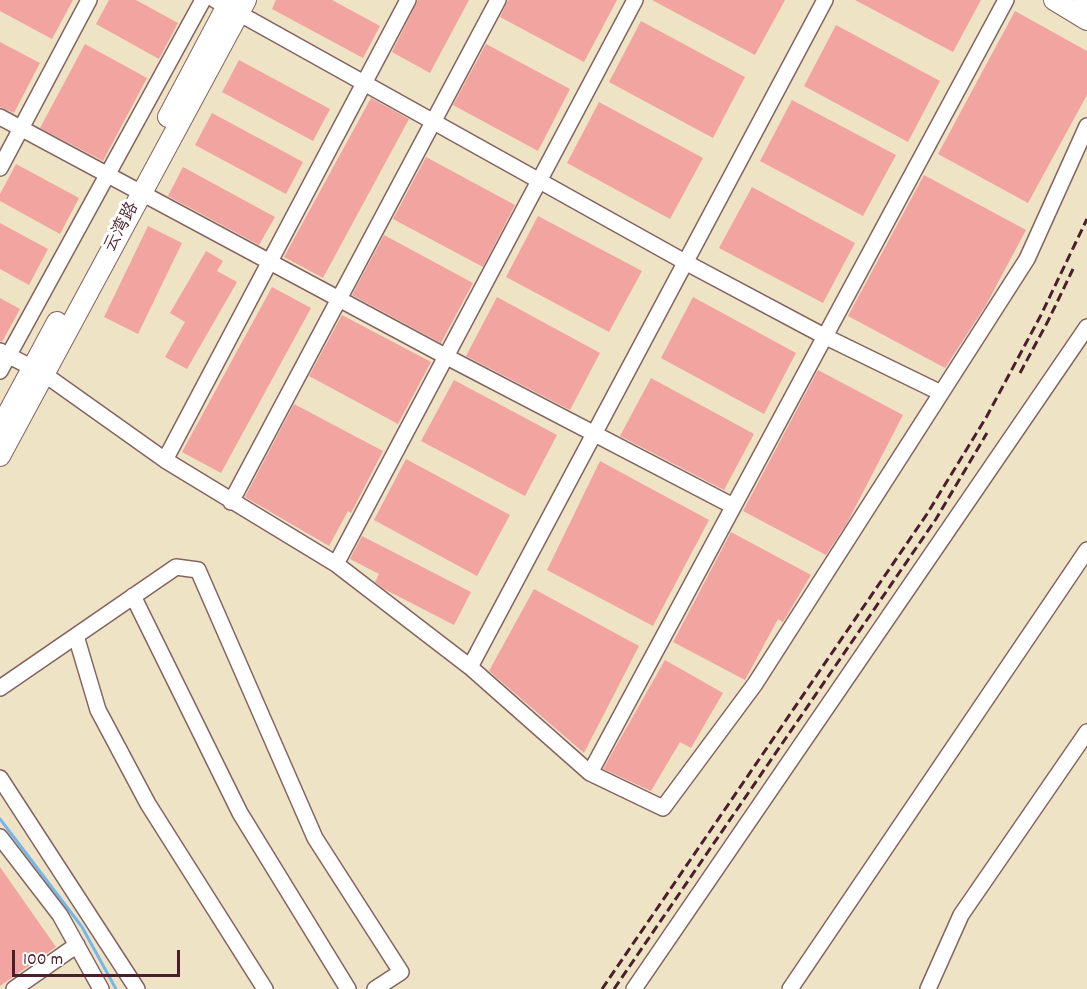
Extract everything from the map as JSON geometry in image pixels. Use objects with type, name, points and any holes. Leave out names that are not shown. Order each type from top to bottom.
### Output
[{"type":"main road","points":[[1054,0],[1087,20]]},
{"type":"main road","name":"云湾路","points":[[0,456],[39,371],[137,190],[232,4]]},
{"type":"main road","name":"云湾路","points":[[0,428],[39,371]]},
{"type":"street","points":[[0,168],[89,0]]},
{"type":"street","points":[[0,371],[4,353],[108,174],[203,0]]},
{"type":"street","points":[[165,460],[408,0]]},
{"type":"street","points":[[231,502],[498,0]]},
{"type":"street","points":[[336,564],[635,0]]},
{"type":"street","points":[[470,668],[825,0]]},
{"type":"street","points":[[590,773],[1006,0]]},
{"type":"street","points":[[232,4],[364,84],[686,262],[824,336],[941,393]]},
{"type":"street","points":[[0,117],[447,357],[733,506]]},
{"type":"street","points":[[4,353],[39,371],[165,460],[231,502],[336,564],[470,668],[590,773],[663,808],[755,684],[1027,259],[1087,126]]},
{"type":"street","points":[[634,989],[1087,327]]},
{"type":"street","points":[[790,989],[1087,550]]},
{"type":"street","points":[[0,688],[176,567],[198,570],[315,838],[400,972],[375,989]]},
{"type":"street","points":[[133,596],[240,813],[348,989]]},
{"type":"street","points":[[76,636],[98,710],[148,804],[265,989]]},
{"type":"street","points":[[928,989],[961,915],[1087,732]]},
{"type":"street","points":[[0,778],[137,989]]},
{"type":"street","points":[[0,837],[60,915],[101,989]]},
{"type":"street","points":[[14,989],[77,945]]},
{"type":"building","points":[[0,0],[73,0],[52,39],[0,11]]},
{"type":"building","points":[[109,0],[136,0],[178,23],[159,59],[96,24]]},
{"type":"building","points":[[276,0],[332,0],[380,26],[363,58],[272,9]]},
{"type":"building","points":[[418,0],[469,0],[430,73],[392,52]]},
{"type":"building","points":[[508,0],[617,0],[584,62],[500,17]]},
{"type":"building","points":[[652,0],[785,0],[755,55]]},
{"type":"building","points":[[855,0],[981,0],[953,52]]},
{"type":"building","points":[[1015,11],[1087,51],[1087,95],[1028,203],[938,154]]},
{"type":"building","points":[[641,21],[745,77],[713,138],[609,82]]},
{"type":"building","points":[[836,25],[940,81],[908,142],[804,86]]},
{"type":"building","points":[[0,42],[40,63],[14,113],[0,107]]},
{"type":"building","points":[[85,44],[147,78],[103,161],[40,128]]},
{"type":"building","points":[[486,44],[570,89],[538,151],[453,105]]},
{"type":"building","points":[[239,60],[330,109],[313,141],[222,92]]},
{"type":"building","points":[[371,98],[409,119],[323,278],[284,257]]},
{"type":"building","points":[[792,100],[896,155],[863,216],[760,161]]},
{"type":"building","points":[[599,102],[703,158],[670,219],[567,163]]},
{"type":"building","points":[[212,113],[303,162],[286,194],[195,145]]},
{"type":"building","points":[[426,157],[515,205],[483,267],[393,219]]},
{"type":"building","points":[[16,164],[79,198],[60,234],[0,201],[0,194]]},
{"type":"building","points":[[183,167],[275,217],[259,245],[168,196]]},
{"type":"building","points":[[924,175],[1026,230],[986,305],[945,368],[848,316]]},
{"type":"building","points":[[752,187],[855,243],[823,303],[719,248]]},
{"type":"building","points":[[538,216],[642,271],[609,332],[506,277]]},
{"type":"building","points":[[0,223],[48,249],[29,285],[0,269]]},
{"type":"building","points":[[148,226],[182,243],[138,334],[104,317]]},
{"type":"building","points":[[384,235],[473,283],[441,343],[352,295]]},
{"type":"building","points":[[206,251],[223,261],[217,271],[237,282],[187,369],[165,357],[185,322],[170,313]]},
{"type":"building","points":[[272,287],[311,308],[221,473],[182,452]]},
{"type":"building","points":[[497,297],[600,353],[570,410],[466,356]]},
{"type":"building","points":[[693,297],[796,353],[764,414],[661,358]]},
{"type":"building","points":[[0,298],[20,309],[2,342],[0,341]]},
{"type":"building","points":[[342,315],[431,362],[398,424],[309,376]]},
{"type":"building","points":[[818,370],[903,415],[847,523],[826,555],[743,511]]},
{"type":"building","points":[[651,378],[754,434],[724,490],[620,436]]},
{"type":"building","points":[[454,380],[557,435],[525,496],[421,441]]},
{"type":"building","points":[[294,404],[383,451],[351,513],[348,511],[329,546],[245,497]]},
{"type":"building","points":[[406,459],[510,515],[477,576],[374,520]]},
{"type":"building","points":[[600,461],[709,520],[653,626],[547,570]]},
{"type":"building","points":[[731,532],[811,575],[783,622],[778,619],[745,680],[673,642]]},
{"type":"building","points":[[362,536],[471,592],[454,625],[384,589],[375,582],[379,574],[350,559]]},
{"type":"building","points":[[534,589],[639,646],[584,753],[489,671]]},
{"type":"building","points":[[665,660],[723,693],[691,748],[680,742],[651,791],[603,769]]},
{"type":"building","points":[[0,867],[56,947],[0,986]]},
{"type":"waterway","points":[[0,819],[82,927],[116,989]]},
{"type":"railway","points":[[602,989],[927,514],[987,416],[1041,315],[1087,219]]},
{"type":"railway","points":[[1020,373],[1073,269]]},
{"type":"railway","points":[[614,989],[936,519],[987,433]]}]
